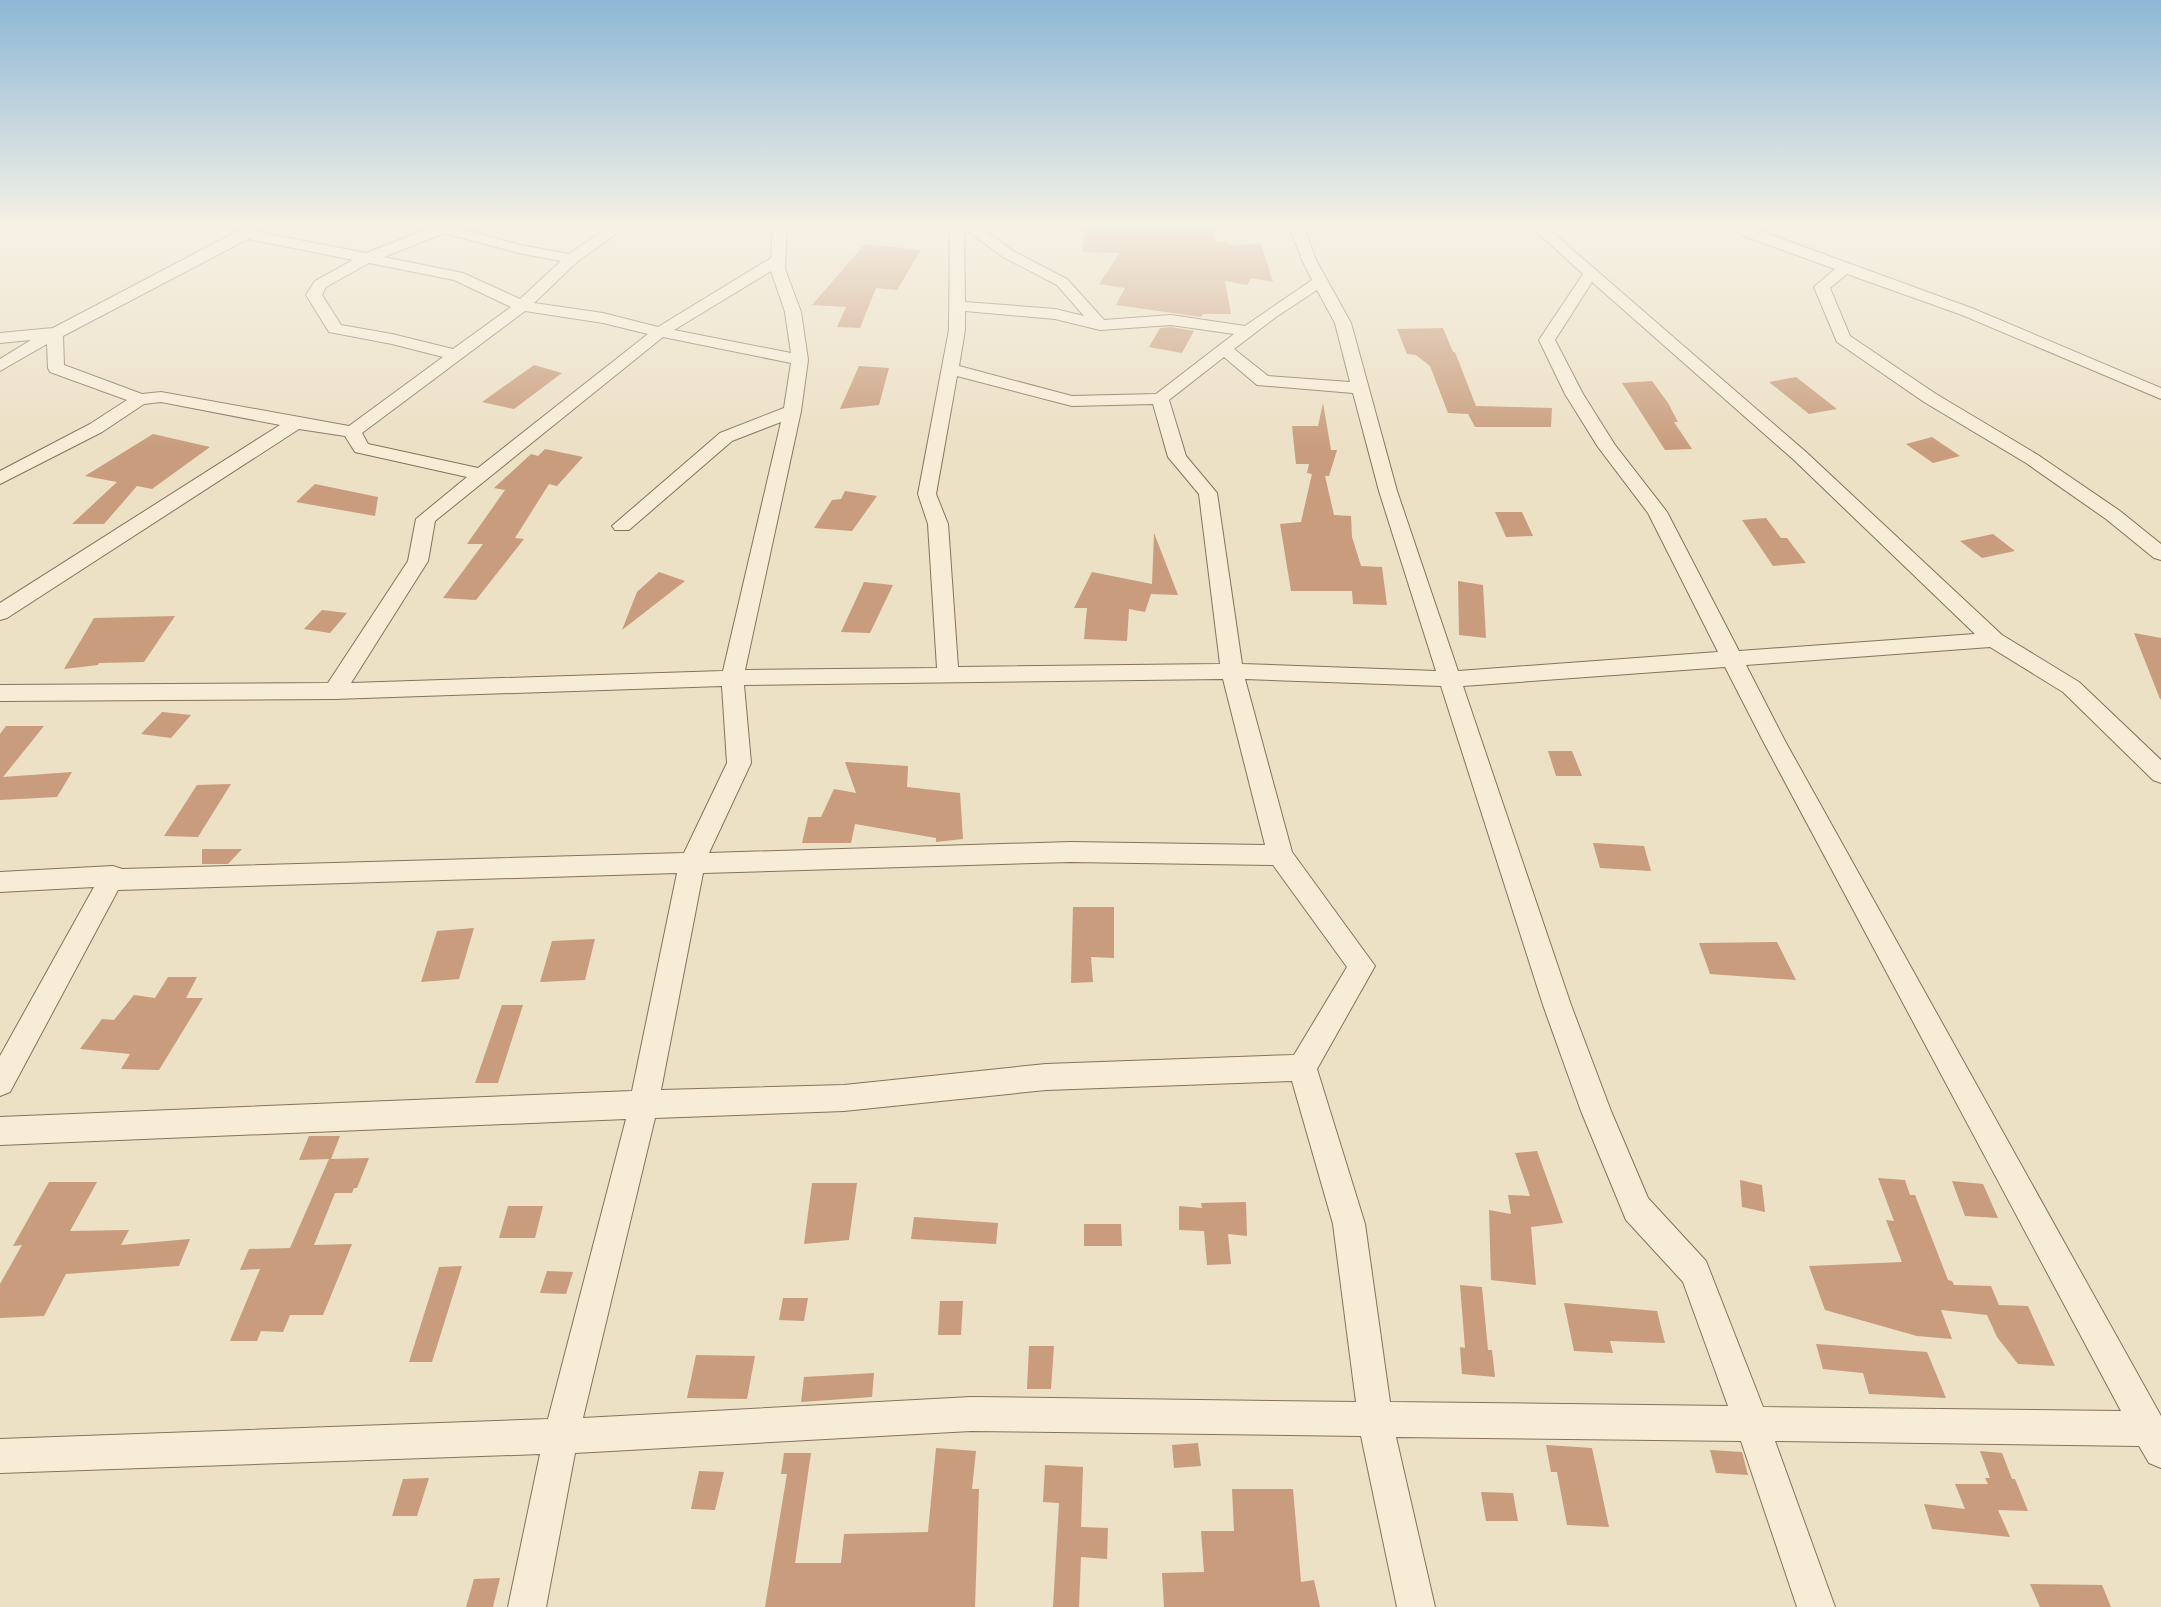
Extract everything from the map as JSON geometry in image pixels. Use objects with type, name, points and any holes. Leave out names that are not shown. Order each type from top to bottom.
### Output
[{"type":"street","points":[[0,366],[55,333],[118,300]]},
{"type":"street","points":[[317,300],[335,329],[392,339],[456,355]]},
{"type":"street","points":[[509,300],[522,306],[603,318],[660,332],[800,360]]},
{"type":"street","points":[[55,333],[56,368],[140,399],[161,397],[352,432],[528,300]]},
{"type":"street","points":[[334,691],[418,561],[426,519],[660,332],[712,300]]},
{"type":"street","points":[[527,1607],[561,1436],[644,1104],[692,863],[740,763],[732,678],[792,411],[800,360],[793,312],[789,300]]},
{"type":"street","points":[[948,675],[938,524],[927,494],[957,330],[956,300]]},
{"type":"street","points":[[1078,300],[1100,325]]},
{"type":"street","points":[[951,369],[1072,401],[1160,399],[1247,331],[1292,300]]},
{"type":"street","points":[[1330,300],[1343,323],[1388,491],[1557,1005],[1596,1111],[1637,1209],[1695,1272],[1752,1424],[1816,1607]]},
{"type":"street","points":[[1573,300],[1547,340],[1574,394],[1607,447],[1658,512],[1774,741],[2156,1440]]},
{"type":"street","points":[[1622,300],[1800,456],[1994,640],[2071,687],[2161,774]]},
{"type":"street","points":[[1827,300],[1843,339],[1930,398],[2032,459],[2113,515],[2161,554]]},
{"type":"street","points":[[1934,300],[2161,394]]},
{"type":"street","points":[[956,306],[1055,314],[1100,325],[1171,320],[1247,331]]},
{"type":"street","points":[[0,338],[55,333]]},
{"type":"street","points":[[1224,349],[1263,381],[1360,388]]},
{"type":"street","points":[[0,478],[96,428],[140,399]]},
{"type":"street","points":[[1160,399],[1177,457],[1208,493],[1232,671],[1280,855],[1362,966],[1302,1068],[1349,1224],[1375,1419],[1416,1607]]},
{"type":"street","points":[[622,526],[726,437],[792,411]]},
{"type":"street","points":[[0,613],[296,423]]},
{"type":"street","points":[[352,432],[361,448],[483,475]]},
{"type":"street","points":[[0,693],[334,691],[732,678],[1232,671],[1450,679],[1994,640]]},
{"type":"street","points":[[111,880],[1070,852],[1280,855]]},
{"type":"street","points":[[0,882],[113,876],[0,1083]]},
{"type":"street","points":[[0,1131],[644,1104],[844,1098],[1046,1077],[1302,1068]]},
{"type":"street","points":[[0,1455],[561,1436],[971,1414],[1752,1424],[2156,1440]]},
{"type":"building","points":[[816,300],[871,300],[860,328],[837,327],[846,307],[812,305]]},
{"type":"building","points":[[1119,300],[1228,300],[1231,314],[1203,314],[1201,317],[1116,305]]},
{"type":"building","points":[[1171,327],[1194,331],[1182,353],[1149,347],[1160,328]]},
{"type":"building","points":[[1443,328],[1476,406],[1552,408],[1551,427],[1475,427],[1468,414],[1448,413],[1430,366],[1416,355],[1407,354],[1397,329]]},
{"type":"building","points":[[534,365],[562,373],[514,409],[482,402]]},
{"type":"building","points":[[859,366],[889,368],[879,405],[840,409]]},
{"type":"building","points":[[1796,377],[1837,409],[1809,414],[1769,382]]},
{"type":"building","points":[[1652,381],[1668,403],[1678,422],[1674,422],[1692,449],[1665,450],[1622,383]]},
{"type":"building","points":[[1323,403],[1331,450],[1337,450],[1329,476],[1325,476],[1334,515],[1351,516],[1352,537],[1361,566],[1382,567],[1387,605],[1353,604],[1352,591],[1291,591],[1280,524],[1301,522],[1312,474],[1307,473],[1309,464],[1296,464],[1292,426],[1318,426]]},
{"type":"building","points":[[153,434],[210,447],[152,489],[137,486],[104,524],[72,524],[117,482],[85,476]]},
{"type":"building","points":[[1932,437],[1960,456],[1933,463],[1906,444]]},
{"type":"building","points":[[545,449],[583,457],[557,486],[549,484],[515,538],[524,539],[476,600],[443,598],[483,544],[467,544],[505,490],[494,488],[531,454],[538,456]]},
{"type":"building","points":[[315,484],[378,497],[375,516],[296,502]]},
{"type":"building","points":[[845,491],[877,496],[852,531],[814,528],[832,500],[841,499]]},
{"type":"building","points":[[1495,512],[1522,512],[1533,536],[1506,537]]},
{"type":"building","points":[[1766,518],[1781,538],[1787,538],[1806,563],[1773,566],[1742,520]]},
{"type":"building","points":[[1154,533],[1178,595],[1151,594],[1145,612],[1129,609],[1127,641],[1084,639],[1087,608],[1074,608],[1092,572],[1152,584]]},
{"type":"building","points":[[1993,534],[2015,551],[1982,558],[1960,541]]},
{"type":"building","points":[[659,572],[685,581],[622,630],[637,592]]},
{"type":"building","points":[[1458,581],[1483,585],[1486,638],[1459,635]]},
{"type":"building","points":[[864,582],[893,585],[870,633],[841,632]]},
{"type":"building","points":[[322,610],[347,613],[330,633],[304,629]]},
{"type":"building","points":[[175,616],[144,662],[99,663],[98,665],[64,669],[94,618]]},
{"type":"building","points":[[2134,633],[2161,638],[2161,699],[2160,699]]},
{"type":"building","points":[[162,712],[191,715],[171,738],[141,734]]},
{"type":"building","points":[[6,726],[44,726],[3,777],[72,772],[57,797],[0,800],[0,734]]},
{"type":"building","points":[[1548,751],[1572,751],[1582,776],[1556,776]]},
{"type":"building","points":[[845,762],[908,766],[907,787],[960,793],[963,839],[936,842],[936,838],[855,824],[851,843],[802,843],[808,817],[821,817],[834,789],[856,793]]},
{"type":"building","points":[[231,784],[198,837],[164,836],[197,785]]},
{"type":"building","points":[[1593,843],[1644,846],[1651,871],[1600,868]]},
{"type":"building","points":[[202,849],[242,849],[228,864],[202,864]]},
{"type":"building","points":[[1073,907],[1114,907],[1114,958],[1091,957],[1093,982],[1071,983]]},
{"type":"building","points":[[474,928],[459,979],[421,982],[437,931]]},
{"type":"building","points":[[595,939],[585,980],[540,982],[552,941]]},
{"type":"building","points":[[1777,942],[1796,980],[1710,974],[1699,943]]},
{"type":"building","points":[[168,977],[197,977],[186,998],[203,998],[159,1070],[121,1069],[130,1054],[80,1049],[102,1019],[114,1020],[134,995],[155,998]]},
{"type":"building","points":[[502,1005],[523,1005],[498,1083],[475,1083]]},
{"type":"building","points":[[309,1136],[340,1136],[331,1159],[299,1160]]},
{"type":"building","points":[[1537,1151],[1563,1223],[1531,1227],[1536,1285],[1491,1280],[1489,1210],[1511,1214],[1508,1195],[1530,1196],[1515,1153]]},
{"type":"building","points":[[369,1158],[357,1188],[354,1188],[352,1193],[335,1193],[314,1245],[352,1244],[323,1315],[290,1315],[283,1332],[261,1331],[257,1341],[230,1341],[260,1269],[240,1270],[249,1249],[290,1248],[329,1159]]},
{"type":"building","points":[[1878,1178],[1905,1180],[1910,1195],[1915,1195],[1948,1280],[1954,1285],[1991,1286],[1999,1305],[2028,1306],[2055,1366],[2018,1364],[1997,1337],[1987,1315],[1941,1310],[1952,1339],[1917,1336],[1825,1310],[1809,1266],[1902,1262],[1886,1220],[1894,1221]]},
{"type":"building","points":[[1740,1180],[1762,1185],[1765,1212],[1742,1207]]},
{"type":"building","points":[[1952,1181],[1983,1184],[1998,1218],[1965,1216]]},
{"type":"building","points":[[49,1182],[97,1182],[70,1231],[129,1230],[121,1245],[190,1239],[179,1266],[66,1274],[44,1316],[0,1318],[0,1284],[22,1245],[13,1246]]},
{"type":"building","points":[[812,1183],[857,1183],[849,1240],[804,1244]]},
{"type":"building","points":[[1246,1202],[1247,1236],[1228,1234],[1231,1264],[1207,1265],[1204,1231],[1179,1230],[1179,1206],[1202,1208],[1201,1203]]},
{"type":"building","points":[[508,1206],[543,1206],[535,1238],[499,1238]]},
{"type":"building","points":[[914,1217],[998,1223],[996,1244],[911,1239]]},
{"type":"building","points":[[1084,1224],[1121,1224],[1122,1246],[1084,1246]]},
{"type":"building","points":[[462,1266],[432,1362],[409,1362],[439,1267]]},
{"type":"building","points":[[547,1271],[573,1272],[566,1294],[540,1293]]},
{"type":"building","points":[[1460,1285],[1482,1287],[1488,1350],[1492,1350],[1495,1377],[1462,1374],[1460,1347],[1465,1348]]},
{"type":"building","points":[[783,1298],[808,1298],[804,1321],[779,1320]]},
{"type":"building","points":[[940,1301],[963,1301],[961,1335],[938,1335]]},
{"type":"building","points":[[1564,1303],[1657,1311],[1665,1343],[1610,1341],[1613,1353],[1574,1351]]},
{"type":"building","points":[[1816,1344],[1927,1352],[1946,1398],[1869,1394],[1863,1373],[1823,1369]]},
{"type":"building","points":[[1029,1346],[1054,1346],[1051,1389],[1027,1389]]},
{"type":"building","points":[[696,1355],[755,1356],[747,1399],[687,1398]]},
{"type":"building","points":[[874,1373],[872,1397],[801,1402],[804,1377]]},
{"type":"building","points":[[1198,1443],[1201,1466],[1174,1468],[1172,1445]]},
{"type":"building","points":[[1546,1445],[1592,1448],[1609,1527],[1567,1525],[1557,1472],[1551,1472]]},
{"type":"building","points":[[936,1448],[976,1451],[972,1489],[979,1489],[975,1607],[765,1607],[787,1474],[781,1474],[784,1453],[811,1453],[795,1563],[841,1563],[844,1534],[928,1532]]},
{"type":"building","points":[[1710,1450],[1742,1452],[1748,1475],[1716,1473]]},
{"type":"building","points":[[1980,1451],[2002,1453],[2028,1511],[1998,1510],[2010,1537],[1932,1529],[1924,1504],[1965,1509],[1955,1484],[1988,1484],[1985,1478],[1990,1478]]},
{"type":"building","points":[[1045,1465],[1083,1467],[1081,1527],[1108,1528],[1107,1559],[1081,1557],[1079,1607],[1053,1607],[1059,1503],[1043,1502]]},
{"type":"building","points":[[699,1471],[724,1472],[715,1510],[691,1509]]},
{"type":"building","points":[[429,1478],[417,1516],[392,1516],[403,1479]]},
{"type":"building","points":[[1232,1489],[1293,1489],[1301,1582],[1314,1580],[1320,1607],[1164,1607],[1162,1573],[1204,1572],[1201,1531],[1234,1531]]},
{"type":"building","points":[[1481,1492],[1513,1493],[1518,1521],[1486,1521]]},
{"type":"building","points":[[500,1578],[493,1607],[466,1607],[474,1579]]},
{"type":"building","points":[[2030,1584],[2102,1585],[2111,1607],[2040,1607]]}]
